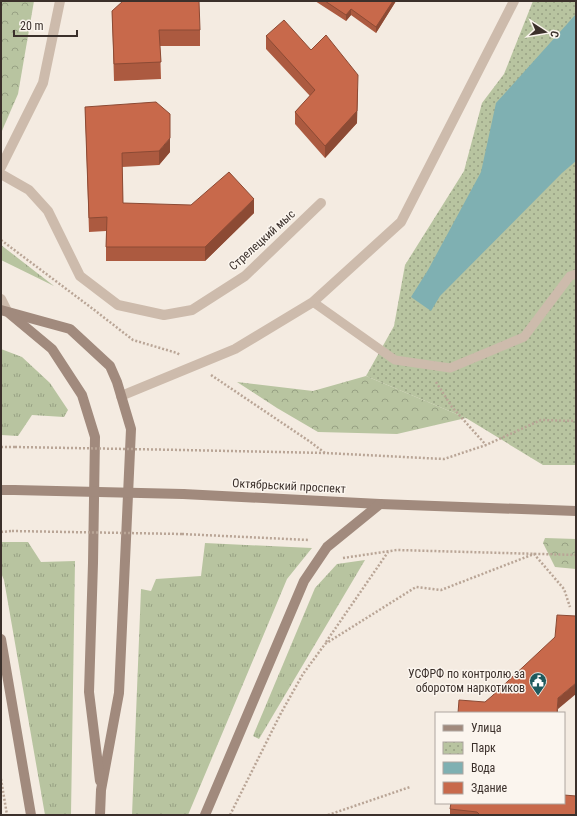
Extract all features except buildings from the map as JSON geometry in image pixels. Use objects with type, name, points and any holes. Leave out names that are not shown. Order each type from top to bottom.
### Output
[{"type":"main road","points":[[4,311],[70,329],[110,366],[117,382],[131,429],[119,693],[101,790],[100,815]]},
{"type":"main road","points":[[4,311],[52,349],[82,395],[96,437],[89,692],[101,790]]},
{"type":"main road","name":"Октябрьский проспект","points":[[1,490],[183,494],[380,504],[576,511]]},
{"type":"main road","points":[[205,815],[304,581],[327,547],[380,504]]},
{"type":"main road","points":[[1,639],[31,815]]},
{"type":"street","points":[[1,168],[43,83],[60,1]]},
{"type":"street","points":[[121,396],[234,349],[313,302],[401,222],[514,1]]},
{"type":"street","name":"Стрелецкий мыс","points":[[1,174],[29,190],[48,211],[80,276],[118,305],[164,315],[192,310],[245,276],[322,203]]},
{"type":"street","points":[[1,299],[4,311]]},
{"type":"lane","points":[[313,302],[395,360],[450,368],[524,337],[570,276],[576,274]]},
{"type":"path","points":[[424,364],[452,407],[486,445]]},
{"type":"path","points":[[246,399],[325,453]]},
{"type":"path","points":[[1,447],[325,453],[444,459],[486,445],[541,420],[576,421]]},
{"type":"path","points":[[1,532],[12,530],[182,534],[310,540]]},
{"type":"path","points":[[343,558],[397,550],[576,556]]},
{"type":"path","points":[[230,815],[281,713],[303,674],[388,552]]},
{"type":"path","points":[[534,554],[564,589],[570,607]]},
{"type":"path","points":[[325,644],[416,587],[441,590],[534,554]]},
{"type":"path","points":[[1,779],[8,815]]},
{"type":"path","points":[[328,815],[410,787]]},
{"type":"green space","points":[[1,1],[34,1],[18,94],[1,133]]},
{"type":"green space","points":[[533,1],[576,1],[576,465],[543,465],[466,418],[366,376],[394,326],[405,265],[464,171],[482,103],[504,74]]},
{"type":"green space","points":[[1,245],[54,286],[1,260]]},
{"type":"green space","points":[[1,349],[22,357],[50,383],[68,410],[64,417],[32,415],[18,436],[1,435]]},
{"type":"green space","points":[[366,376],[466,418],[397,434],[318,432],[237,382],[313,391]]},
{"type":"green space","points":[[545,538],[576,539],[576,569],[555,567],[543,543]]},
{"type":"green space","points":[[1,542],[28,542],[41,562],[75,561],[71,815],[45,815],[4,580],[1,573]]},
{"type":"green space","points":[[205,543],[312,548],[287,579],[188,815],[132,815],[141,589],[151,591],[156,579],[201,576]]},
{"type":"green space","points":[[365,560],[259,739],[253,736],[315,588],[337,564]]},
{"type":"water","points":[[576,14],[576,161],[562,173],[440,296],[431,311],[411,297],[428,270],[481,172],[496,103]]},
{"type":"place","name":"УСФРФ по контролю за оборотом наркотиков","points":[[538,696]]}]
